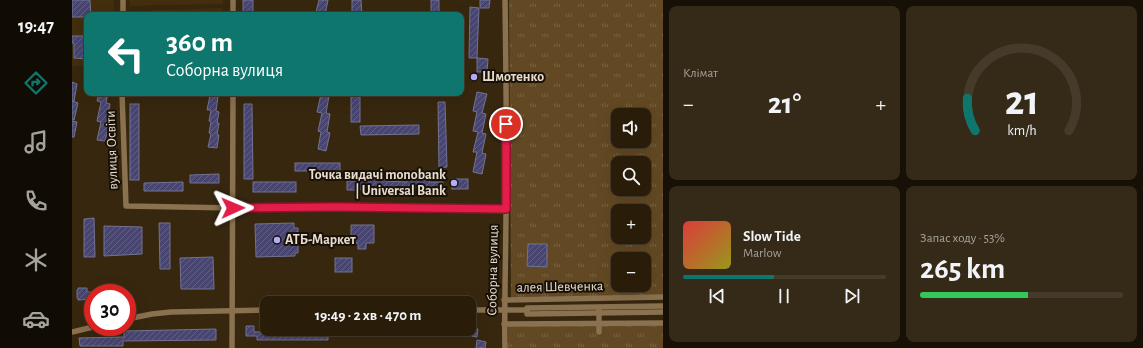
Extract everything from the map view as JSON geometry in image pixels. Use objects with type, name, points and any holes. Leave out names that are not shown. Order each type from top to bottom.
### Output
[{"type":"street","points":[[123,0],[123,12]]},
{"type":"street","points":[[233,0],[233,12]]},
{"type":"street","name":"Соборна вулиця","points":[[505,0],[505,348]]},
{"type":"street","name":"вулиця Освіти","points":[[122,96],[126,206],[233,208]]},
{"type":"street","points":[[232,348],[233,96]]},
{"type":"street","points":[[233,208],[336,207],[506,209]]},
{"type":"street","name":"алея Шевченка","points":[[504,300],[663,297]]},
{"type":"street","name":"алея Шевченка","points":[[476,310],[663,306]]},
{"type":"street","name":"алея Шевченка","points":[[599,307],[599,332]]},
{"type":"street","points":[[136,317],[171,312],[260,310]]},
{"type":"street","name":"алея Шевченка","points":[[527,310],[527,314],[663,312]]},
{"type":"street","points":[[504,324],[663,322]]},
{"type":"street","points":[[72,332],[84,329]]},
{"type":"shaded area","points":[[72,0],[114,0],[114,12],[84,12],[84,66],[72,66]]},
{"type":"shaded area","points":[[130,0],[223,0],[223,4],[130,6]]},
{"type":"shaded area","points":[[223,8],[223,12],[129,11]]},
{"type":"green space","points":[[509,0],[663,0],[663,295],[511,298]]},
{"type":"green space","points":[[508,325],[663,325],[663,348],[508,348]]},
{"type":"building","points":[[72,0],[90,0],[91,12],[84,12],[84,17],[72,17]]},
{"type":"building","points":[[243,0],[253,0],[253,12],[243,12]]},
{"type":"building","points":[[319,0],[328,0],[326,12],[316,12]]},
{"type":"building","points":[[352,0],[361,0],[362,12],[352,12]]},
{"type":"building","points":[[431,0],[439,0],[439,12],[431,12]]},
{"type":"building","points":[[480,0],[490,0],[489,8],[480,8]]},
{"type":"building","points":[[470,7],[479,8],[477,58],[469,58]]},
{"type":"building","points":[[72,36],[84,36],[84,59],[74,58],[74,43],[72,43]]},
{"type":"building","points":[[477,58],[488,59],[487,72],[477,72]]},
{"type":"building","points":[[72,82],[77,84],[74,101],[72,100]]},
{"type":"building","points":[[477,92],[487,94],[482,113],[486,114],[482,133],[486,134],[482,153],[486,154],[482,174],[473,172],[477,152],[473,152],[478,132],[473,131],[477,112],[473,111]]},
{"type":"building","points":[[98,96],[107,96],[106,103],[110,104],[106,123],[109,124],[105,141],[97,140],[101,122],[97,121],[101,102],[97,101]]},
{"type":"building","points":[[210,96],[218,97],[216,111],[219,112],[217,135],[219,135],[217,148],[208,147],[211,134],[209,133],[211,122],[209,121],[211,110],[207,110]]},
{"type":"building","points":[[321,96],[329,96],[326,113],[330,114],[327,132],[330,133],[326,151],[318,149],[321,132],[318,131],[322,113],[317,112]]},
{"type":"building","points":[[351,96],[360,96],[360,122],[351,122]]},
{"type":"building","points":[[72,101],[78,103],[74,120],[72,120]]},
{"type":"building","points":[[438,102],[445,102],[447,167],[439,168]]},
{"type":"building","points":[[130,104],[139,104],[139,180],[130,180]]},
{"type":"building","points":[[244,104],[252,104],[253,179],[244,179]]},
{"type":"building","points":[[72,121],[77,122],[74,137],[72,137]]},
{"type":"building","points":[[419,125],[419,134],[361,135],[360,126]]},
{"type":"building","points":[[295,163],[340,163],[340,171],[295,171]]},
{"type":"building","points":[[219,174],[219,183],[190,183],[190,175]]},
{"type":"building","points":[[362,178],[407,182],[407,179],[430,179],[429,182],[443,182],[443,191],[429,191],[429,188],[407,188],[407,191],[384,190],[384,187],[361,187],[361,190],[347,190],[347,181],[362,181]]},
{"type":"building","points":[[452,179],[468,179],[468,189],[452,189]]},
{"type":"building","points":[[183,182],[183,191],[144,191],[144,183]]},
{"type":"building","points":[[253,182],[296,182],[296,192],[253,192]]},
{"type":"building","points":[[94,218],[95,257],[84,257],[84,219]]},
{"type":"building","points":[[159,223],[170,223],[170,269],[160,269]]},
{"type":"building","name":"АТБ-Маркет","points":[[294,223],[294,228],[298,228],[298,253],[295,253],[295,256],[256,257],[255,224]]},
{"type":"building","points":[[351,225],[374,225],[374,243],[366,243],[366,249],[358,249],[358,243],[351,243]]},
{"type":"building","points":[[104,226],[142,227],[142,254],[104,256]]},
{"type":"building","points":[[528,244],[547,244],[547,267],[527,266]]},
{"type":"building","points":[[213,257],[214,289],[181,289],[180,258]]},
{"type":"building","points":[[335,258],[352,258],[352,272],[335,272]]},
{"type":"building","points":[[78,288],[84,288],[84,300],[78,300]]},
{"type":"building","points":[[246,326],[254,326],[254,332],[260,332],[260,336],[328,336],[328,340],[257,340],[257,336],[246,336]]},
{"type":"building","points":[[216,329],[216,340],[123,341],[123,346],[80,346],[79,338],[136,336],[136,331]]},
{"type":"building","points":[[476,329],[478,329],[477,337],[472,336],[476,336]]},
{"type":"building","points":[[477,340],[486,342],[485,348],[476,348]]},
{"type":"place","name":"Шмотенко","points":[[474,77]]},
{"type":"place","name":"Точка видачі monobank | Universal Bank","points":[[454,183]]},
{"type":"place","name":"АТБ-Маркет","points":[[277,240]]},
{"type":"route","points":[[233,208],[336,207],[506,209],[506,124]]}]
